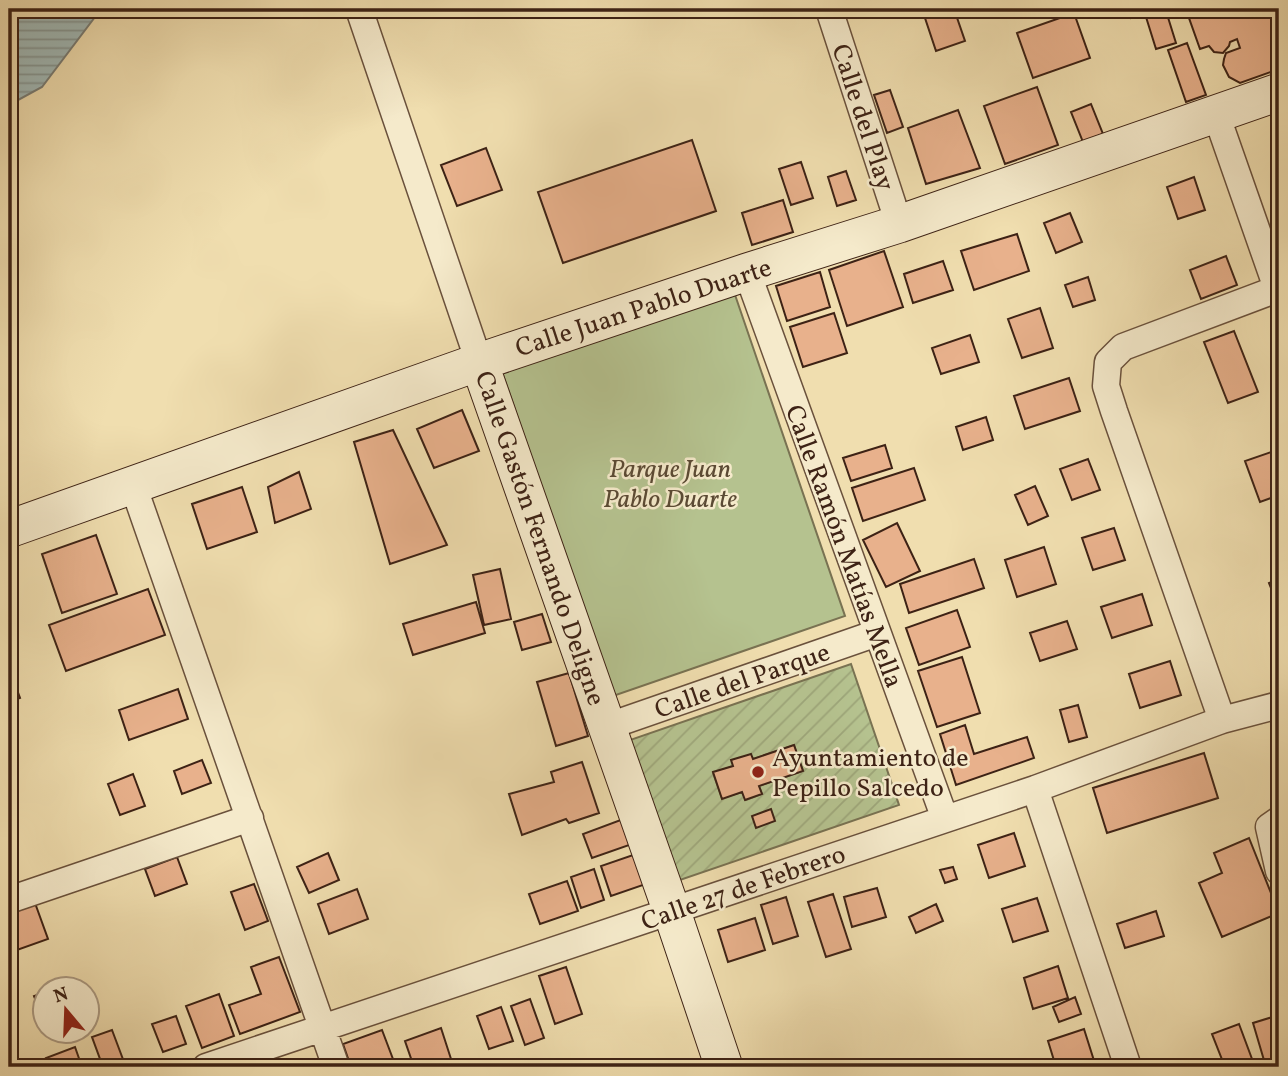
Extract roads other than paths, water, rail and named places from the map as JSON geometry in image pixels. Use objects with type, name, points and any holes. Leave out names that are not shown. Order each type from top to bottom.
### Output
[{"type":"street","name":"Calle Gastón Fernando Deligne","points":[[359,9],[724,1067]]},
{"type":"street","name":"Calle del Play","points":[[828,9],[900,224]]},
{"type":"street","name":"Calle Juan Pablo Duarte","points":[[9,529],[479,362],[900,224],[1279,92]]},
{"type":"street","points":[[1216,114],[1278,292],[1124,346],[1108,362],[1107,386],[1222,720]]},
{"type":"street","name":"Calle Ramón Matías Mella","points":[[747,272],[944,819]]},
{"type":"street","points":[[133,485],[336,1067]]},
{"type":"street","name":"Calle del Parque","points":[[606,727],[877,633]]},
{"type":"street","name":"Calle 27 de Febrero","points":[[206,1067],[1035,789],[1222,720],[1279,705]]},
{"type":"street","points":[[1035,789],[1128,1067]]},
{"type":"street","points":[[9,900],[250,818]]},
{"type":"street","points":[[1279,820],[1269,827],[1279,871]]},
{"type":"water","points":[[9,9],[101,9],[42,87],[9,105]]},
{"type":"place","name":"Ayuntamiento de Pepillo Salcedo","points":[[758,772]]},
{"type":"park label","name":"Parque Juan Pablo Duarte","points":[[670,483]]}]
